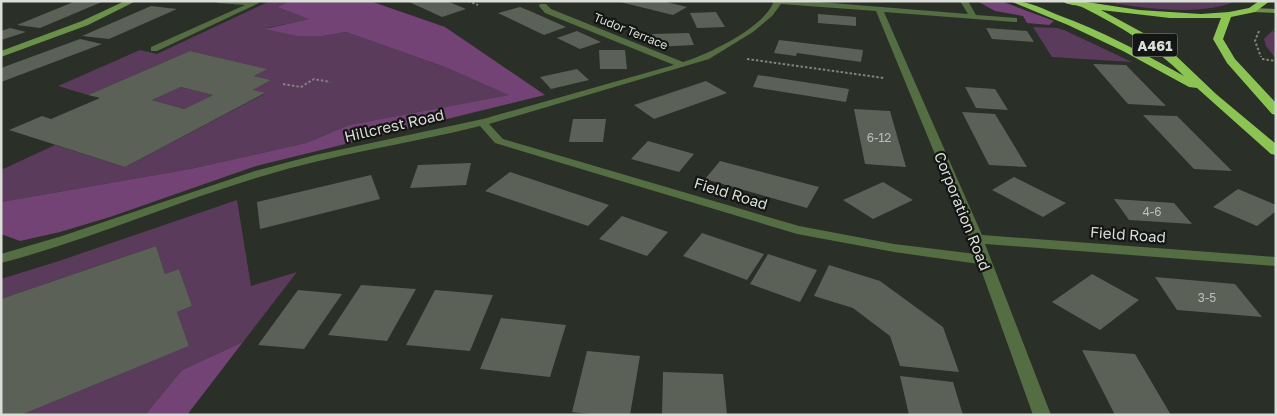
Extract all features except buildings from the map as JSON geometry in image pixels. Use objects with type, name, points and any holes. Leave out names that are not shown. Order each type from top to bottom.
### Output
[{"type":"highway","points":[[1014,1],[1071,23],[1126,49],[1212,96]]},
{"type":"highway","name":"A461","points":[[1066,1],[1088,7],[1174,16],[1227,16],[1253,10],[1266,1]]},
{"type":"highway","name":"A461","points":[[1088,7],[1143,37],[1162,50],[1276,152]]},
{"type":"highway","points":[[1227,16],[1218,39],[1231,61],[1276,111]]},
{"type":"street","points":[[1,54],[85,23],[132,1]]},
{"type":"street","points":[[154,50],[255,3],[218,1]]},
{"type":"street","points":[[777,1],[1014,20]]},
{"type":"street","name":"Hillcrest Road","points":[[1,259],[55,244],[176,200],[261,173],[482,122],[683,66],[713,54],[765,19],[775,10],[777,1]]},
{"type":"street","points":[[964,1],[974,16]]},
{"type":"street","name":"Tudor Terrace","points":[[543,6],[548,11],[683,66]]},
{"type":"street","name":"Corporation Road","points":[[879,9],[977,239],[1042,415]]},
{"type":"street","points":[[1253,10],[1276,12]]},
{"type":"street","name":"Field Road","points":[[482,122],[499,141],[797,230],[894,248],[984,260]]},
{"type":"street","name":"Field Road","points":[[977,239],[1276,262]]},
{"type":"path","points":[[468,1],[478,5]]},
{"type":"path","points":[[1261,30],[1256,33],[1254,42],[1262,59],[1268,66]]},
{"type":"path","points":[[713,54],[909,82]]},
{"type":"path","points":[[1262,59],[1276,61]]},
{"type":"path","points":[[283,84],[301,87],[314,79],[330,82]]},
{"type":"shaded area","points":[[270,1],[290,1],[277,7],[310,19],[267,28],[323,36],[346,32],[445,67],[510,95],[349,125],[306,143],[190,169],[1,202],[1,170],[55,145],[125,167],[264,94],[253,90],[271,80],[254,76],[266,69],[190,51],[88,95],[58,86],[140,50],[157,54]]},
{"type":"shaded area","points":[[290,1],[370,1],[445,27],[545,95],[256,166],[110,217],[60,232],[20,241],[1,234],[1,202],[190,169],[306,143],[349,125],[509,95],[445,67],[346,32],[323,36],[298,36],[265,29],[309,19],[277,7]]},
{"type":"shaded area","points":[[977,1],[1001,1],[1054,21],[1049,25],[1027,23],[1023,16],[995,11]]},
{"type":"shaded area","points":[[1102,1],[1236,1],[1205,9],[1169,10]]},
{"type":"shaded area","points":[[1033,27],[1064,30],[1132,62],[1052,57]]},
{"type":"shaded area","points":[[1272,30],[1276,34],[1276,59],[1266,46],[1264,39]]},
{"type":"shaded area","points":[[181,87],[213,95],[184,109],[152,100]]},
{"type":"shaded area","points":[[237,200],[251,286],[297,272],[243,342],[182,370],[145,415],[21,415],[189,346],[177,312],[192,306],[179,269],[165,274],[156,246],[1,299],[1,279]]},
{"type":"shaded area","points":[[243,342],[187,415],[145,415],[182,370]]}]
